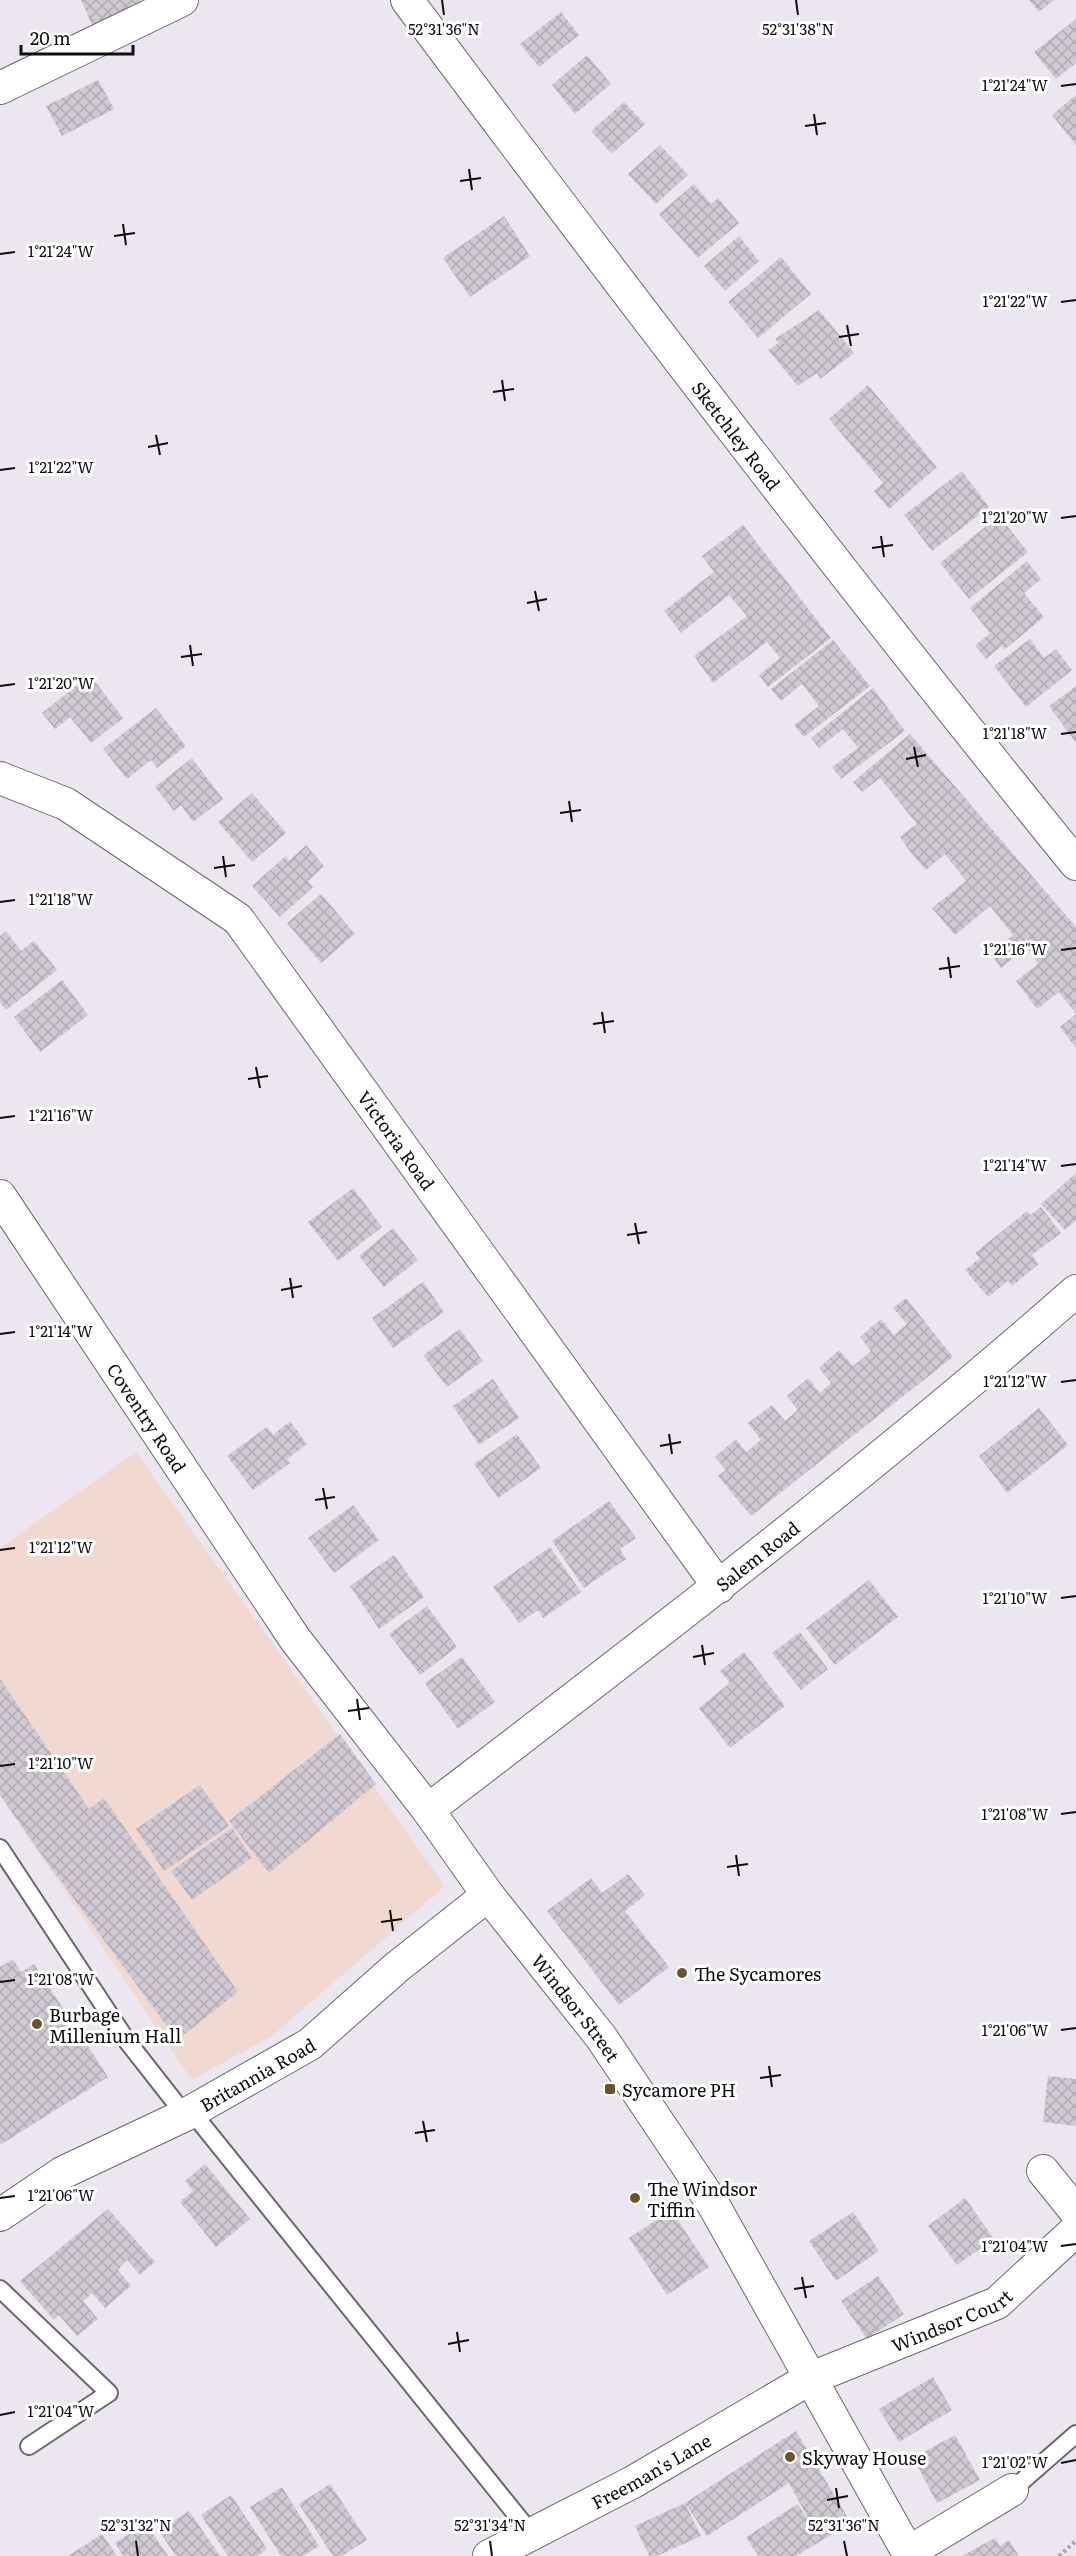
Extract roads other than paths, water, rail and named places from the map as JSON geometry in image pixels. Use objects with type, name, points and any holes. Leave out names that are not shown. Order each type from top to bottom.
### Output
[{"type":"street","points":[[0,88],[182,0]]},
{"type":"street","name":"Sketchley Road","points":[[407,0],[612,275],[954,714],[1076,864]]},
{"type":"street","name":"Victoria Road","points":[[0,778],[66,804],[238,919],[719,1587]]},
{"type":"street","name":"Coventry Road","points":[[0,1196],[295,1639]]},
{"type":"street","name":"Salem Road","points":[[428,1810],[719,1587],[1006,1353],[1076,1292]]},
{"type":"street","name":"Windsor Street","points":[[295,1639],[428,1810],[488,1895],[601,2037],[713,2204],[809,2379],[910,2554]]},
{"type":"street","name":"Britannia Road","points":[[0,2215],[62,2173],[188,2113],[310,2043],[397,1967],[488,1895]]},
{"type":"street","points":[[1043,2171],[1076,2212]]},
{"type":"street","name":"Windsor Court","points":[[809,2379],[997,2303],[1076,2230]]},
{"type":"street","name":"Freeman's Lane","points":[[489,2556],[633,2482],[809,2379]]},
{"type":"street","points":[[910,2554],[1012,2490]]},
{"type":"lane","points":[[0,1848],[127,2041],[531,2533]]},
{"type":"lane","points":[[0,2289],[109,2393],[29,2446]]},
{"type":"lane","points":[[1012,2490],[1076,2434]]},
{"type":"place","name":"The Sycamores","points":[[682,1973]]},
{"type":"place","name":"Burbage Millenium Hall","points":[[37,2024]]},
{"type":"place","name":"Sycamore PH","points":[[610,2089]]},
{"type":"place","name":"The Windsor Tiffin","points":[[635,2198]]},
{"type":"place","name":"Skyway House","points":[[790,2457]]}]
